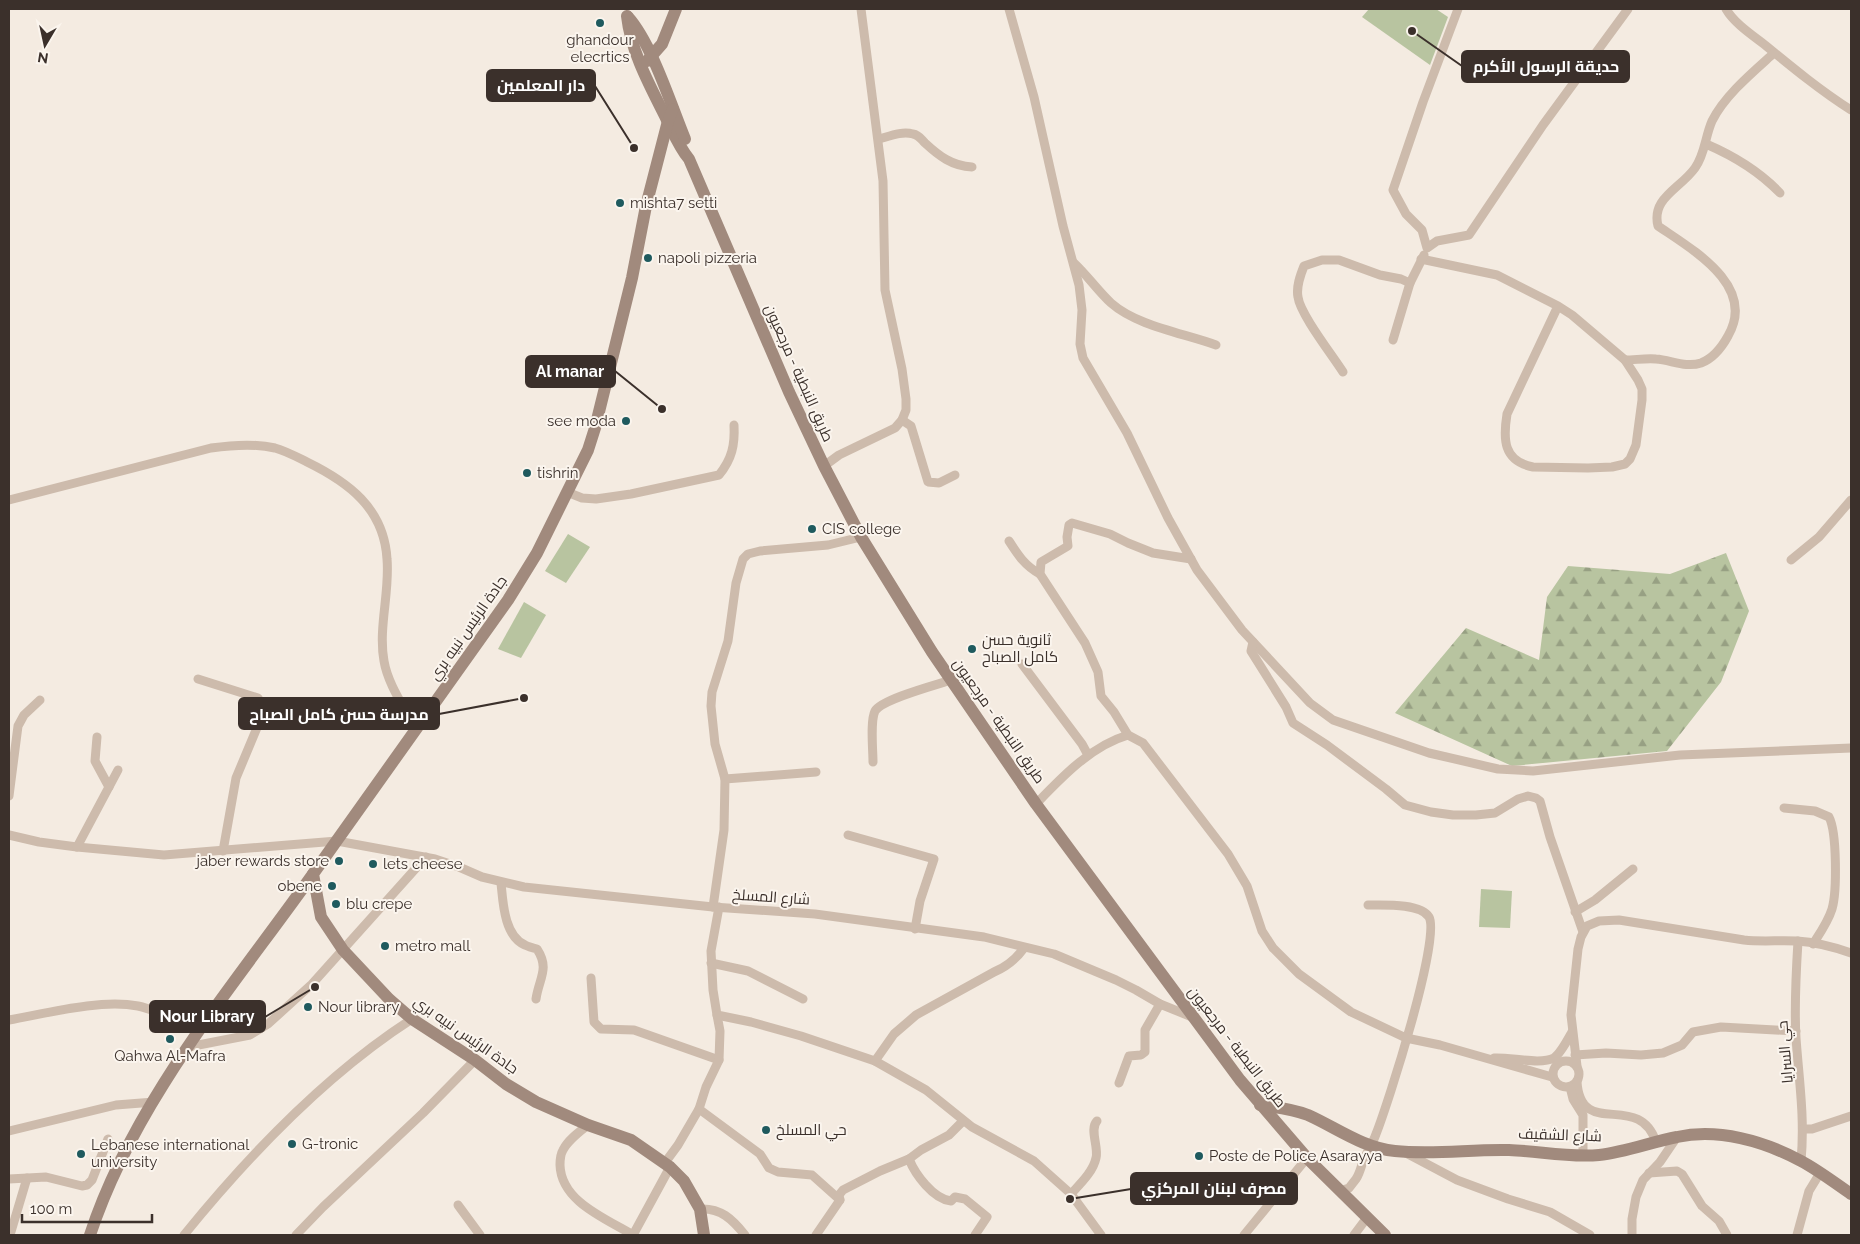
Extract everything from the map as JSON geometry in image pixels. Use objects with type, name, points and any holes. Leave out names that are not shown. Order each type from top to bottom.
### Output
[{"type":"main road","points":[[646,61],[662,44],[676,9]]},
{"type":"main road","name":"طريق النبطية - مرجعيون","points":[[625,13],[634,25],[646,61],[668,111],[688,149],[689,159],[789,392],[824,466],[861,537],[951,680],[1036,804],[1192,1017],[1260,1105],[1306,1158],[1340,1190],[1366,1219],[1385,1235]]},
{"type":"main road","name":"جادة الرئيس نبيه بري","points":[[668,111],[656,140],[651,184],[603,401],[588,450],[537,553],[508,600],[313,874],[322,917],[343,950],[389,999],[412,1019],[475,1060],[506,1084],[536,1102],[588,1125],[631,1140],[667,1166],[684,1181],[700,1209],[704,1235]]},
{"type":"main road","points":[[90,1235],[103,1199],[114,1176],[154,1102],[199,1030],[313,874]]},
{"type":"main road","name":"شارع الشقيف","points":[[1260,1105],[1306,1114],[1371,1146],[1431,1154],[1518,1150],[1583,1155],[1617,1152],[1696,1134],[1718,1134],[1773,1148],[1801,1161],[1851,1194]]},
{"type":"street","points":[[824,466],[839,455],[894,428],[902,420],[906,410],[906,399],[885,290],[883,181],[861,9]]},
{"type":"street","points":[[1009,9],[1036,105],[1063,226],[1082,297],[1080,344],[1083,358],[1127,433],[1168,518],[1191,559],[1232,618],[1310,703],[1332,720],[1430,753],[1486,767],[1534,771],[1680,755],[1851,748]]},
{"type":"street","points":[[1428,248],[1422,230],[1406,214],[1393,190],[1423,102],[1458,9]]},
{"type":"street","points":[[1393,340],[1410,283],[1428,248],[1437,241],[1469,236],[1543,125],[1628,9]]},
{"type":"street","points":[[1726,9],[1729,14],[1818,88],[1851,110]]},
{"type":"street","points":[[1625,360],[1656,359],[1689,364],[1701,363],[1712,357],[1723,346],[1731,331],[1736,318],[1736,305],[1723,278],[1699,254],[1658,226],[1656,211],[1661,202],[1694,168],[1706,144],[1713,120],[1723,105],[1744,80],[1774,52]]},
{"type":"street","points":[[879,138],[906,132],[918,135],[949,162],[972,168]]},
{"type":"street","points":[[1706,144],[1744,162],[1780,192]]},
{"type":"street","points":[[1421,259],[1496,275],[1558,306],[1572,315],[1625,360],[1642,389],[1636,445],[1630,459],[1625,464],[1604,468],[1524,466],[1516,460],[1505,445],[1504,433],[1507,414],[1558,306]]},
{"type":"street","points":[[1344,372],[1308,319],[1298,299],[1300,276],[1304,266],[1322,260],[1339,260],[1380,275],[1401,278],[1410,283]]},
{"type":"street","points":[[1074,263],[1111,303],[1120,309],[1148,323],[1216,345]]},
{"type":"street","points":[[902,420],[911,426],[928,482],[940,483],[955,474]]},
{"type":"street","points":[[567,492],[582,498],[596,499],[631,494],[719,475],[728,465],[733,453],[734,425]]},
{"type":"street","points":[[9,500],[211,448],[234,445],[258,445],[276,448],[318,467],[341,481],[367,504],[384,541],[387,559],[383,640],[384,661],[390,679],[416,730]]},
{"type":"street","points":[[1791,560],[1819,537],[1851,500]]},
{"type":"street","points":[[1040,574],[1041,562],[1068,546],[1067,536],[1069,525],[1072,523],[1110,534],[1128,544],[1153,553],[1191,559]]},
{"type":"street","points":[[588,1125],[569,1142],[561,1153],[560,1170],[571,1195],[579,1202],[633,1235],[678,1145],[699,1109],[706,1087],[719,1060],[720,1030],[711,951],[724,830],[724,779],[715,744],[711,706],[712,692],[728,641],[736,583],[743,559],[748,554],[760,551],[828,546],[861,537]]},
{"type":"street","points":[[1009,541],[1020,558],[1030,568],[1040,574],[1078,631],[1098,672],[1101,696],[1114,712],[1128,735],[1143,743],[1228,854],[1247,886],[1262,931],[1273,948],[1299,974],[1351,1012],[1406,1038],[1440,1045],[1552,1076]]},
{"type":"street","points":[[1253,642],[1251,651],[1286,707],[1293,723],[1327,745],[1406,805],[1431,812],[1453,815],[1476,815],[1495,813],[1518,799],[1528,796],[1540,801],[1550,837],[1583,932]]},
{"type":"street","points":[[1022,664],[1088,755]]},
{"type":"street","points":[[198,679],[258,698],[264,711],[236,778],[223,851]]},
{"type":"street","points":[[873,762],[873,722],[875,712],[881,705],[951,680]]},
{"type":"street","points":[[9,796],[18,726],[24,715],[40,700]]},
{"type":"street","points":[[1036,804],[1088,755],[1116,739],[1128,735]]},
{"type":"street","points":[[97,737],[95,761],[109,788]]},
{"type":"street","points":[[77,848],[118,770]]},
{"type":"street","points":[[724,779],[734,780],[816,772]]},
{"type":"street","points":[[1784,808],[1820,813],[1829,817],[1833,826],[1836,856],[1833,904],[1827,921],[1813,944]]},
{"type":"street","name":"شارع المسلخ","points":[[9,835],[77,848],[164,855],[337,841],[426,857],[501,883],[716,907],[814,914],[984,937],[1054,954],[1192,1017]]},
{"type":"street","points":[[848,835],[934,859],[920,901],[915,929]]},
{"type":"street","points":[[188,1047],[250,1035],[268,1024],[312,984],[426,857]]},
{"type":"street","points":[[1575,912],[1595,900],[1633,868]]},
{"type":"street","points":[[501,883],[502,901],[512,932],[524,945],[537,949],[544,958],[543,976],[538,986],[536,999]]},
{"type":"street","points":[[1340,1190],[1349,1188],[1356,1179],[1384,1114],[1426,965],[1431,922],[1426,913],[1418,909],[1368,905]]},
{"type":"street","points":[[1583,1155],[1583,1115],[1573,1099],[1574,1084],[1580,1074],[1572,1032],[1572,1007],[1578,949],[1583,932],[1593,922],[1619,920],[1761,942],[1798,941],[1833,947],[1851,953]]},
{"type":"street","name":"حي السرايا","points":[[1798,941],[1795,994],[1796,1031],[1802,1091],[1803,1130],[1801,1161]]},
{"type":"street","points":[[875,1061],[884,1045],[916,1015],[950,998],[994,972],[1005,968],[1024,948]]},
{"type":"street","points":[[711,963],[748,971],[803,999]]},
{"type":"street","points":[[591,978],[594,1022],[601,1029],[634,1030],[719,1060]]},
{"type":"street","points":[[9,1020],[105,1004],[153,1010],[199,1030]]},
{"type":"street","points":[[1119,1083],[1128,1056],[1141,1055],[1144,1052],[1145,1030],[1160,1004]]},
{"type":"street","points":[[717,1015],[801,1036],[875,1061],[926,1090],[963,1121],[1034,1161],[1071,1194],[1101,1235]]},
{"type":"street","points":[[184,1235],[246,1162],[294,1114],[359,1056],[412,1019]]},
{"type":"street","points":[[1575,1055],[1663,1053],[1682,1045],[1693,1032],[1721,1027],[1796,1031]]},
{"type":"street","points":[[1572,1032],[1557,1060],[1552,1076],[1554,1082],[1561,1087],[1574,1084]]},
{"type":"street","points":[[1488,1059],[1506,1057],[1525,1060],[1570,1060],[1577,1066]]},
{"type":"street","points":[[296,1235],[475,1060]]},
{"type":"street","points":[[1574,1084],[1578,1095],[1586,1107],[1600,1113],[1636,1117],[1650,1128],[1656,1142]]},
{"type":"street","points":[[9,1131],[116,1104],[154,1102]]},
{"type":"street","points":[[699,1109],[760,1154],[769,1168],[778,1172],[812,1175],[840,1200]]},
{"type":"street","points":[[1803,1130],[1812,1129],[1851,1116]]},
{"type":"street","points":[[1071,1194],[1090,1172],[1096,1160],[1097,1148],[1093,1127],[1097,1120]]},
{"type":"street","points":[[816,1235],[840,1200],[839,1195],[842,1190],[909,1159],[921,1150],[949,1135],[963,1121]]},
{"type":"street","points":[[1632,1235],[1632,1218],[1636,1197],[1643,1180],[1660,1162],[1677,1137]]},
{"type":"street","points":[[9,1179],[46,1177],[82,1186],[88,1185],[92,1180],[108,1140]]},
{"type":"street","points":[[1404,1151],[1457,1180],[1550,1212],[1590,1235]]},
{"type":"street","points":[[1244,1235],[1306,1158]]},
{"type":"street","points":[[909,1159],[920,1179],[940,1196],[948,1201],[955,1198],[965,1199],[987,1217],[975,1235]]},
{"type":"street","points":[[1649,1172],[1677,1171],[1682,1174],[1702,1206],[1719,1221],[1727,1235]]},
{"type":"street","points":[[1797,1235],[1809,1191],[1820,1173]]},
{"type":"street","points":[[10,1235],[27,1178]]},
{"type":"street","points":[[458,1205],[480,1235]]},
{"type":"street","points":[[700,1209],[709,1208],[726,1214],[745,1235]]},
{"type":"street","points":[[1354,1235],[1366,1219]]},
{"type":"green space","points":[[1369,9],[1436,9],[1448,17],[1430,65],[1362,17]]},
{"type":"green space","points":[[568,534],[590,547],[566,583],[545,571]]},
{"type":"green space","points":[[1726,553],[1749,611],[1721,682],[1667,751],[1512,766],[1395,713],[1466,628],[1539,660],[1547,597],[1568,566],[1670,574]]},
{"type":"green space","points":[[524,602],[546,615],[521,658],[498,649]]},
{"type":"green space","points":[[1481,889],[1512,891],[1510,928],[1479,927]]},
{"type":"place","name":"ghandour elecrtics","points":[[600,23]]},
{"type":"place","name":"حديقة الرسول الأكرم","points":[[1412,31]]},
{"type":"place","name":"دار المعلمين","points":[[634,148]]},
{"type":"place","name":"mishta7 setti","points":[[620,203]]},
{"type":"place","name":"napoli pizzeria","points":[[648,258]]},
{"type":"place","name":"Al manar","points":[[662,409]]},
{"type":"place","name":"see moda","points":[[626,421]]},
{"type":"place","name":"tishrin","points":[[527,473]]},
{"type":"place","name":"CIS college","points":[[812,529]]},
{"type":"place","name":"ثانوية حسن كامل الصباح","points":[[972,649]]},
{"type":"place","name":"مدرسة حسن كامل الصباح","points":[[524,698]]},
{"type":"place","name":"jaber rewards store","points":[[339,861]]},
{"type":"place","name":"lets cheese","points":[[373,864]]},
{"type":"place","name":"obene","points":[[332,886]]},
{"type":"place","name":"blu crepe","points":[[336,904]]},
{"type":"place","name":"metro mall","points":[[385,946]]},
{"type":"place","name":"Nour Library","points":[[315,987]]},
{"type":"place","name":"Nour library","points":[[308,1007]]},
{"type":"place","name":"Qahwa Al-Mafra","points":[[170,1039]]},
{"type":"place","name":"حي المسلخ","points":[[766,1130]]},
{"type":"place","name":"G-tronic","points":[[292,1144]]},
{"type":"place","name":"Lebanese international university","points":[[81,1154]]},
{"type":"place","name":"Poste de Police Asarayya","points":[[1199,1156]]},
{"type":"place","name":"مصرف لبنان المركزي","points":[[1070,1199]]}]
